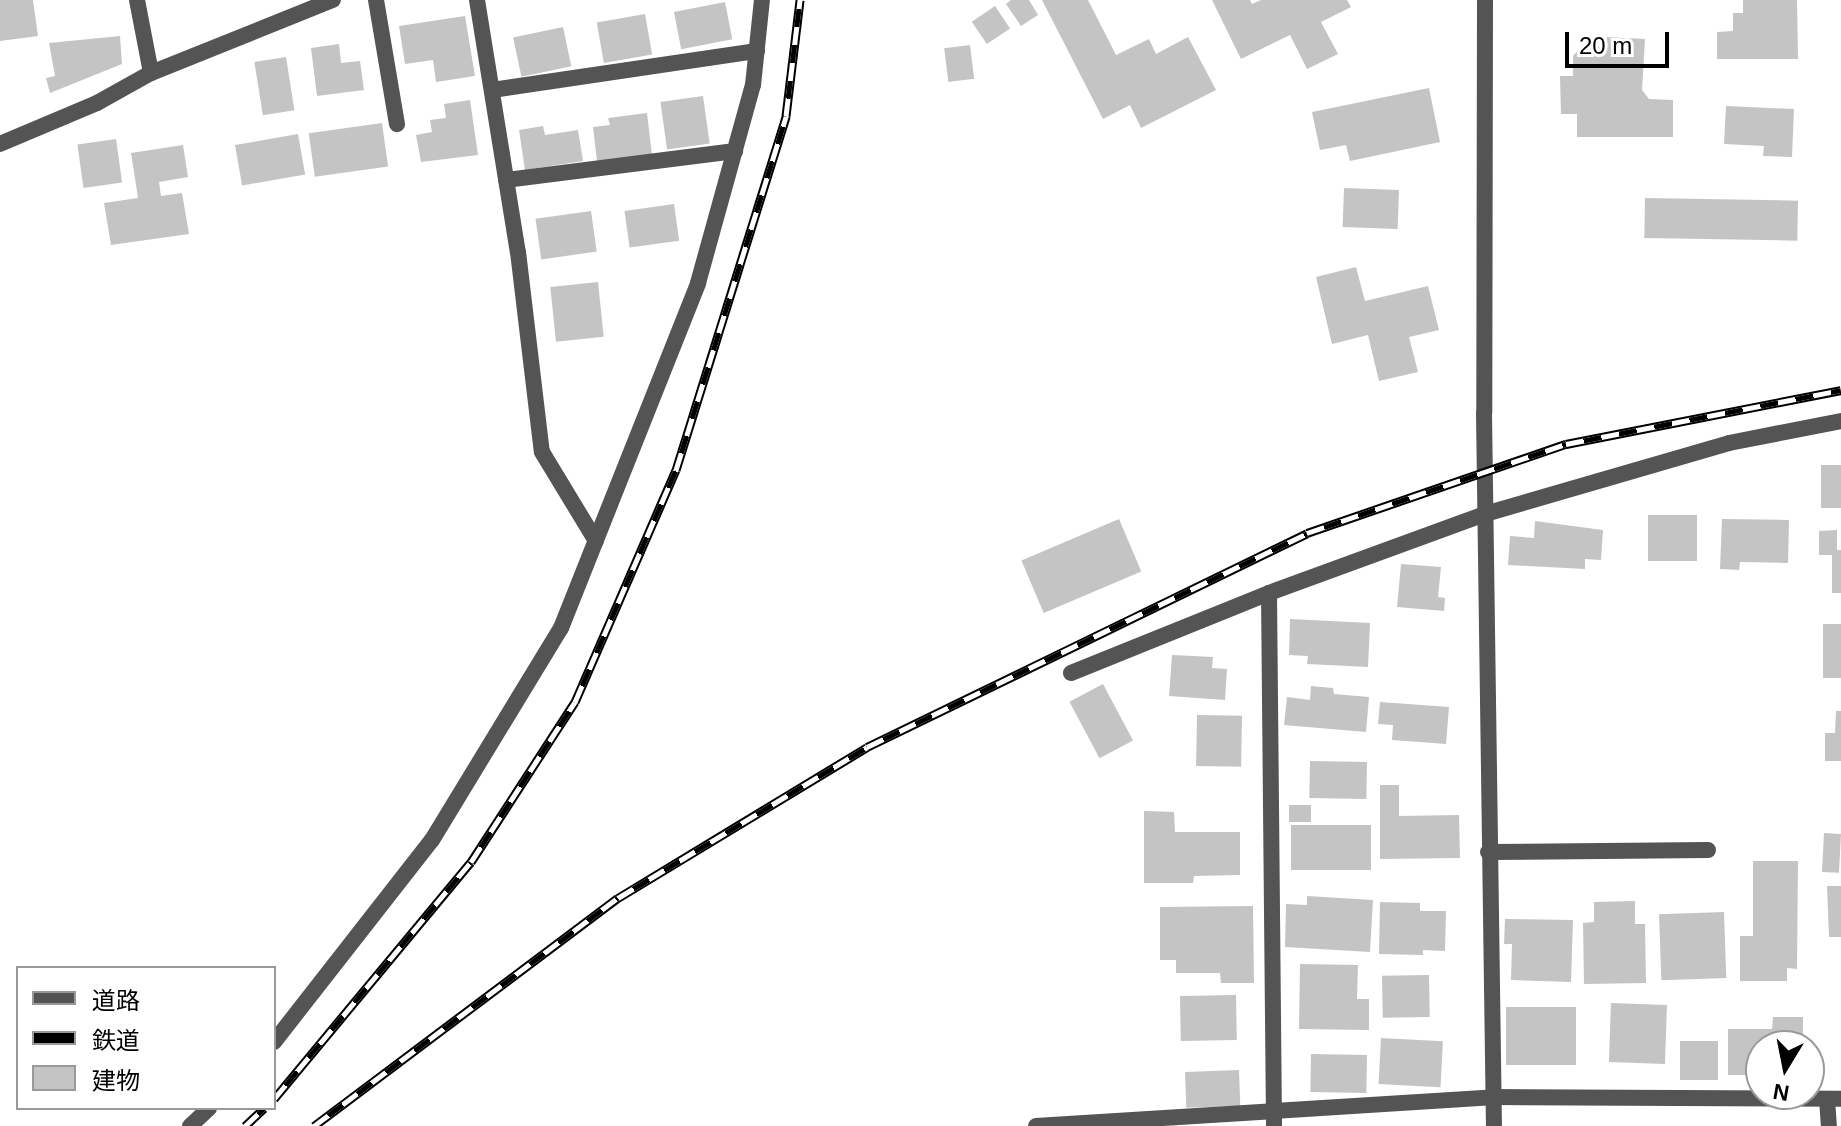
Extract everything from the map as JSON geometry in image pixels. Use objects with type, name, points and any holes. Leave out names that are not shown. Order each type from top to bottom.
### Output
[{"type":"street","points":[[137,0],[151,73]]},
{"type":"street","points":[[0,144],[97,103],[151,73],[333,0]]},
{"type":"street","points":[[376,0],[397,124]]},
{"type":"street","points":[[477,0],[506,180],[542,452],[596,541]]},
{"type":"street","points":[[276,1039],[432,840],[561,628],[698,283],[753,85],[762,0]]},
{"type":"street","points":[[1485,0],[1485,514],[1491,1097],[1494,1126]]},
{"type":"street","points":[[492,90],[757,51]]},
{"type":"street","points":[[506,180],[735,151]]},
{"type":"street","points":[[1071,673],[1269,593],[1485,514],[1729,443],[1841,421]]},
{"type":"street","points":[[1269,593],[1274,1118]]},
{"type":"street","points":[[1488,852],[1708,850]]},
{"type":"street","points":[[1036,1126],[1274,1118],[1491,1097],[1834,1099],[1829,1126]]},
{"type":"street","points":[[190,1126],[207,1110]]},
{"type":"building","points":[[0,0],[33,0],[38,36],[0,41]]},
{"type":"building","points":[[1011,0],[1029,0],[1038,15],[1021,26],[1006,4]]},
{"type":"building","points":[[1042,0],[1088,0],[1116,55],[1149,39],[1156,54],[1188,37],[1216,90],[1141,128],[1130,105],[1103,119]]},
{"type":"building","points":[[1212,0],[1250,0],[1252,4],[1261,0],[1347,0],[1351,7],[1321,22],[1338,54],[1307,69],[1290,35],[1241,59]]},
{"type":"building","points":[[1743,0],[1797,0],[1798,59],[1717,59],[1717,32],[1733,31],[1733,13],[1743,13]]},
{"type":"building","points":[[725,2],[732,39],[681,49],[674,12]]},
{"type":"building","points":[[995,6],[1010,28],[987,44],[972,22]]},
{"type":"building","points":[[645,14],[652,54],[604,63],[597,23]]},
{"type":"building","points":[[465,16],[475,76],[436,82],[433,60],[405,64],[399,26]]},
{"type":"building","points":[[563,27],[571,66],[521,77],[513,38]]},
{"type":"building","points":[[120,36],[122,64],[50,93],[46,78],[55,76],[49,43]]},
{"type":"building","points":[[1607,37],[1645,39],[1642,90],[1649,99],[1673,100],[1673,137],[1577,137],[1577,114],[1561,114],[1560,76],[1573,76],[1573,56],[1582,46],[1606,46]]},
{"type":"building","points":[[339,44],[341,63],[360,61],[364,90],[317,96],[311,48]]},
{"type":"building","points":[[970,45],[974,79],[948,82],[944,48]]},
{"type":"building","points":[[286,57],[294,110],[263,115],[254,62]]},
{"type":"building","points":[[1429,88],[1440,142],[1350,161],[1346,145],[1320,150],[1312,112]]},
{"type":"building","points":[[703,96],[710,144],[667,150],[660,102]]},
{"type":"building","points":[[470,100],[478,155],[421,162],[416,135],[432,132],[430,120],[446,118],[444,104]]},
{"type":"building","points":[[1726,106],[1794,109],[1792,157],[1763,156],[1764,146],[1724,144]]},
{"type":"building","points":[[647,113],[652,155],[597,161],[593,127],[610,125],[608,118]]},
{"type":"building","points":[[382,123],[388,167],[315,177],[309,133]]},
{"type":"building","points":[[543,126],[545,135],[578,130],[583,161],[525,170],[519,130]]},
{"type":"building","points":[[298,134],[305,174],[242,185],[235,145]]},
{"type":"building","points":[[116,139],[122,183],[84,188],[77,144]]},
{"type":"building","points":[[183,145],[188,177],[159,182],[161,196],[182,193],[189,234],[111,245],[104,203],[138,198],[131,153]]},
{"type":"building","points":[[1344,188],[1399,190],[1398,229],[1343,227]]},
{"type":"building","points":[[1645,198],[1798,201],[1797,241],[1644,238]]},
{"type":"building","points":[[674,204],[679,241],[630,248],[624,211]]},
{"type":"building","points":[[591,211],[597,252],[541,259],[536,219]]},
{"type":"building","points":[[1356,267],[1365,301],[1428,286],[1439,330],[1409,337],[1418,372],[1379,381],[1368,335],[1332,344],[1316,277]]},
{"type":"building","points":[[598,282],[604,337],[556,342],[550,287]]},
{"type":"building","points":[[1821,465],[1841,465],[1841,508],[1821,508]]},
{"type":"building","points":[[1648,515],[1697,515],[1697,561],[1648,561]]},
{"type":"building","points":[[1119,519],[1141,571],[1044,613],[1021,560]]},
{"type":"building","points":[[1722,519],[1789,520],[1788,563],[1740,562],[1739,570],[1720,569]]},
{"type":"building","points":[[1535,521],[1603,530],[1601,560],[1585,559],[1585,569],[1508,565],[1510,536],[1534,538]]},
{"type":"building","points":[[1837,530],[1837,550],[1841,550],[1841,593],[1832,593],[1832,555],[1819,555],[1819,531]]},
{"type":"building","points":[[1401,564],[1441,567],[1438,597],[1445,598],[1444,611],[1397,607]]},
{"type":"building","points":[[1290,619],[1370,623],[1368,667],[1307,664],[1308,656],[1289,655]]},
{"type":"building","points":[[1823,624],[1841,624],[1841,678],[1823,678]]},
{"type":"building","points":[[1172,655],[1213,657],[1212,668],[1227,669],[1225,700],[1169,696]]},
{"type":"building","points":[[1103,684],[1133,741],[1099,758],[1069,702]]},
{"type":"building","points":[[1311,686],[1333,688],[1334,694],[1369,697],[1366,732],[1284,725],[1287,697],[1310,700]]},
{"type":"building","points":[[1380,702],[1449,707],[1446,744],[1392,740],[1393,725],[1378,724]]},
{"type":"building","points":[[1836,711],[1841,711],[1841,761],[1825,761],[1825,733],[1835,733]]},
{"type":"building","points":[[1197,715],[1242,716],[1241,767],[1196,766]]},
{"type":"building","points":[[1310,761],[1367,762],[1366,799],[1309,798]]},
{"type":"building","points":[[1380,785],[1399,785],[1399,816],[1459,815],[1460,858],[1380,859]]},
{"type":"building","points":[[1289,805],[1311,805],[1311,822],[1289,822]]},
{"type":"building","points":[[1144,811],[1174,812],[1175,832],[1240,832],[1240,875],[1194,876],[1193,883],[1144,883]]},
{"type":"building","points":[[1291,825],[1371,825],[1371,870],[1291,870]]},
{"type":"building","points":[[1824,833],[1841,834],[1839,873],[1822,872]]},
{"type":"building","points":[[1753,861],[1798,861],[1797,969],[1787,968],[1787,981],[1740,981],[1740,936],[1753,936]]},
{"type":"building","points":[[1827,886],[1841,886],[1841,937],[1829,937]]},
{"type":"building","points":[[1307,896],[1373,900],[1370,952],[1285,947],[1286,904],[1307,905]]},
{"type":"building","points":[[1635,901],[1635,924],[1645,924],[1646,983],[1584,984],[1583,923],[1594,922],[1594,902]]},
{"type":"building","points":[[1380,902],[1420,903],[1420,911],[1446,911],[1445,951],[1423,950],[1423,955],[1379,954]]},
{"type":"building","points":[[1253,906],[1254,983],[1221,983],[1220,973],[1176,973],[1176,960],[1160,960],[1160,907]]},
{"type":"building","points":[[1724,912],[1726,978],[1661,980],[1659,914]]},
{"type":"building","points":[[1505,919],[1573,920],[1571,982],[1511,980],[1512,944],[1504,944]]},
{"type":"building","points":[[1300,964],[1358,965],[1357,999],[1369,999],[1369,1030],[1299,1029]]},
{"type":"building","points":[[1429,975],[1430,1017],[1383,1018],[1382,976]]},
{"type":"building","points":[[1236,995],[1237,1040],[1181,1041],[1180,996]]},
{"type":"building","points":[[1611,1003],[1667,1005],[1665,1064],[1609,1062]]},
{"type":"building","points":[[1506,1007],[1576,1007],[1576,1065],[1506,1065]]},
{"type":"building","points":[[1773,1017],[1803,1017],[1803,1030],[1745,1030],[1745,1075],[1728,1075],[1728,1029],[1772,1029]]},
{"type":"building","points":[[1381,1038],[1443,1041],[1441,1087],[1379,1084]]},
{"type":"building","points":[[1680,1041],[1718,1041],[1718,1080],[1680,1080]]},
{"type":"building","points":[[1311,1054],[1367,1055],[1366,1093],[1310,1092]]},
{"type":"building","points":[[1239,1070],[1240,1106],[1186,1108],[1185,1072]]},
{"type":"railway","points":[[276,1097],[471,862],[575,702],[676,470],[786,116],[800,0]]},
{"type":"railway","points":[[314,1126],[618,898],[867,747],[1307,533],[1566,444],[1841,390]]},
{"type":"railway","points":[[245,1126],[262,1110]]}]
